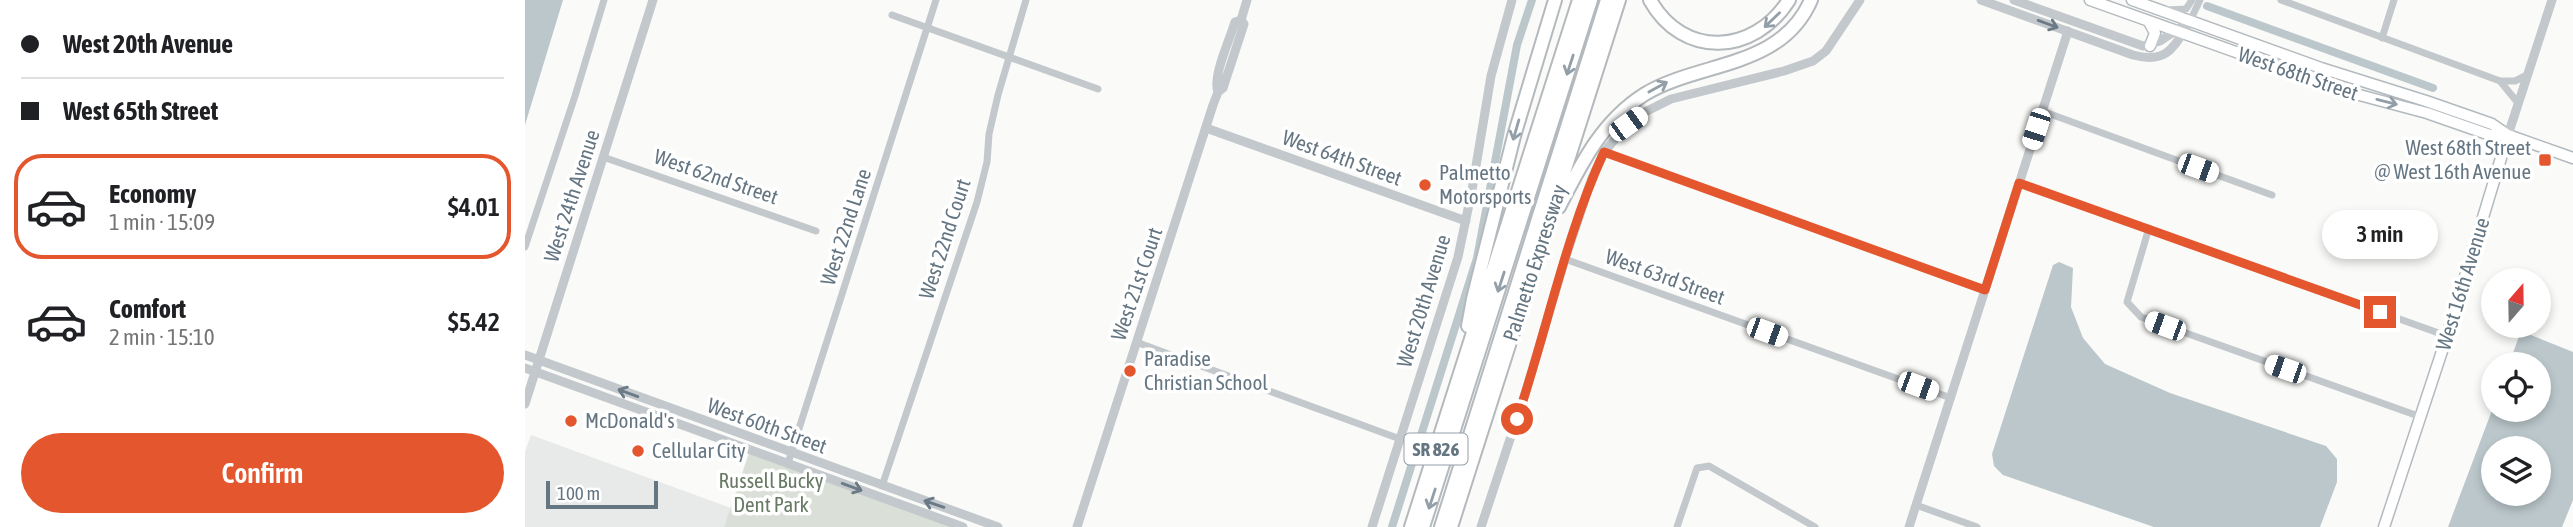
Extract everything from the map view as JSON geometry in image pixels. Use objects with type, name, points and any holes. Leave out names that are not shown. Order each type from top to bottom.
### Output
[{"type":"highway","points":[[1461,371],[1473,299],[1514,136],[1555,0]]},
{"type":"highway","name":"Palmetto Expressway","points":[[1411,527],[1579,0]]},
{"type":"highway","points":[[1423,527],[1591,0]]},
{"type":"highway","points":[[1441,527],[1607,0]]},
{"type":"highway","name":"Palmetto Expressway","points":[[1451,527],[1619,0]]},
{"type":"highway","points":[[1650,0],[1657,13],[1670,26],[1703,42],[1721,43],[1752,36],[1767,26],[1789,0]]},
{"type":"highway","points":[[1544,235],[1595,142],[1620,113],[1667,82],[1733,64],[1767,49],[1792,28],[1811,0]]},
{"type":"main road","name":"West 68th Street","points":[[2090,0],[2348,92],[2427,113],[2490,135],[2508,135]]},
{"type":"main road","name":"West 68th Street","points":[[2132,0],[2322,68],[2492,124],[2508,135],[2573,158]]},
{"type":"main road","points":[[2148,21],[2155,33],[2150,46]]},
{"type":"main road","name":"West 16th Avenue","points":[[2384,527],[2447,336],[2508,135]]},
{"type":"street","points":[[525,247],[604,0]]},
{"type":"street","name":"West 24th Avenue","points":[[525,404],[653,0]]},
{"type":"street","name":"West 22nd Lane","points":[[788,463],[936,0]]},
{"type":"street","name":"West 22nd Court","points":[[882,486],[975,206],[988,162],[989,134],[1008,56],[1026,0]]},
{"type":"street","name":"West 21st Court","points":[[1077,527],[1218,92],[1223,88],[1236,50],[1244,24],[1241,20],[1247,0]]},
{"type":"street","name":"West 20th Avenue","points":[[1372,527],[1458,257],[1490,83],[1512,0]]},
{"type":"street","points":[[1481,527],[1526,391],[1565,259],[1592,178],[1604,152],[1628,124],[1671,99],[1784,71],[1813,61],[1825,51],[1860,0]]},
{"type":"street","points":[[1981,0],[2133,55],[2160,58],[2171,51],[2179,32]]},
{"type":"street","points":[[2014,0],[2138,45],[2150,46],[2179,32],[2190,21],[2200,0]]},
{"type":"street","points":[[2160,10],[2181,11],[2186,9],[2192,0]]},
{"type":"street","points":[[2281,0],[2500,81],[2515,81],[2527,75]]},
{"type":"street","points":[[2382,38],[2394,0]]},
{"type":"street","name":"West 16th Avenue","points":[[2508,135],[2552,0]]},
{"type":"street","points":[[892,15],[1098,89]]},
{"type":"street","points":[[2068,32],[2087,26]]},
{"type":"street","points":[[1909,527],[2068,32]]},
{"type":"street","points":[[2500,81],[2518,103]]},
{"type":"street","points":[[2042,111],[2272,195]]},
{"type":"street","name":"West 64th Street","points":[[1206,128],[1466,221]]},
{"type":"street","points":[[1604,152],[1985,290]]},
{"type":"street","name":"West 62nd Street","points":[[603,157],[816,231]]},
{"type":"street","points":[[2019,183],[2447,336]]},
{"type":"street","points":[[2149,228],[2127,302],[2141,317],[2421,417]]},
{"type":"street","name":"West 63rd Street","points":[[1565,259],[1951,398]]},
{"type":"street","points":[[1136,342],[1400,439]]},
{"type":"street","name":"West 60th Street","points":[[525,355],[998,527]]},
{"type":"street","name":"West 60th Street","points":[[525,368],[963,527]]},
{"type":"street","points":[[689,428],[709,423]]},
{"type":"street","points":[[1677,527],[1697,468],[1709,466],[1815,527]]},
{"type":"street","points":[[1916,505],[1977,527]]},
{"type":"shaded area","points":[[525,0],[563,0],[525,125]]},
{"type":"shaded area","points":[[2059,262],[2073,268],[2071,307],[2083,338],[2105,364],[2170,393],[2326,446],[2337,459],[2337,482],[2320,527],[2154,527],[2003,475],[1994,466],[1992,454],[2053,265]]},
{"type":"shaded area","points":[[2518,338],[2538,338],[2573,352],[2573,500],[2562,527],[2448,527],[2481,439],[2481,506],[2551,506],[2551,436],[2482,436],[2488,422],[2551,422],[2551,352],[2513,352]]},
{"type":"shaded area","points":[[531,435],[731,508],[724,527],[525,527],[525,452]]},
{"type":"green space","name":"Russell Bucky Dent Park","points":[[750,450],[959,527],[724,527]]},
{"type":"waterway","points":[[1392,527],[1477,258],[1517,45],[1532,0]]},
{"type":"waterway","points":[[2207,6],[2433,88]]},
{"type":"place","name":"West 68th Street @ West 16th Avenue","points":[[2545,160]]},
{"type":"place","name":"Palmetto Motorsports","points":[[1425,185]]},
{"type":"place","name":"Paradise Christian School","points":[[1130,371]]},
{"type":"place","name":"McDonald's","points":[[571,421]]},
{"type":"place","name":"Cellular City","points":[[638,451]]},
{"type":"route","points":[[1517,419],[1565,259],[1592,178],[1604,152],[1985,290],[2019,183],[2380,312]]}]
